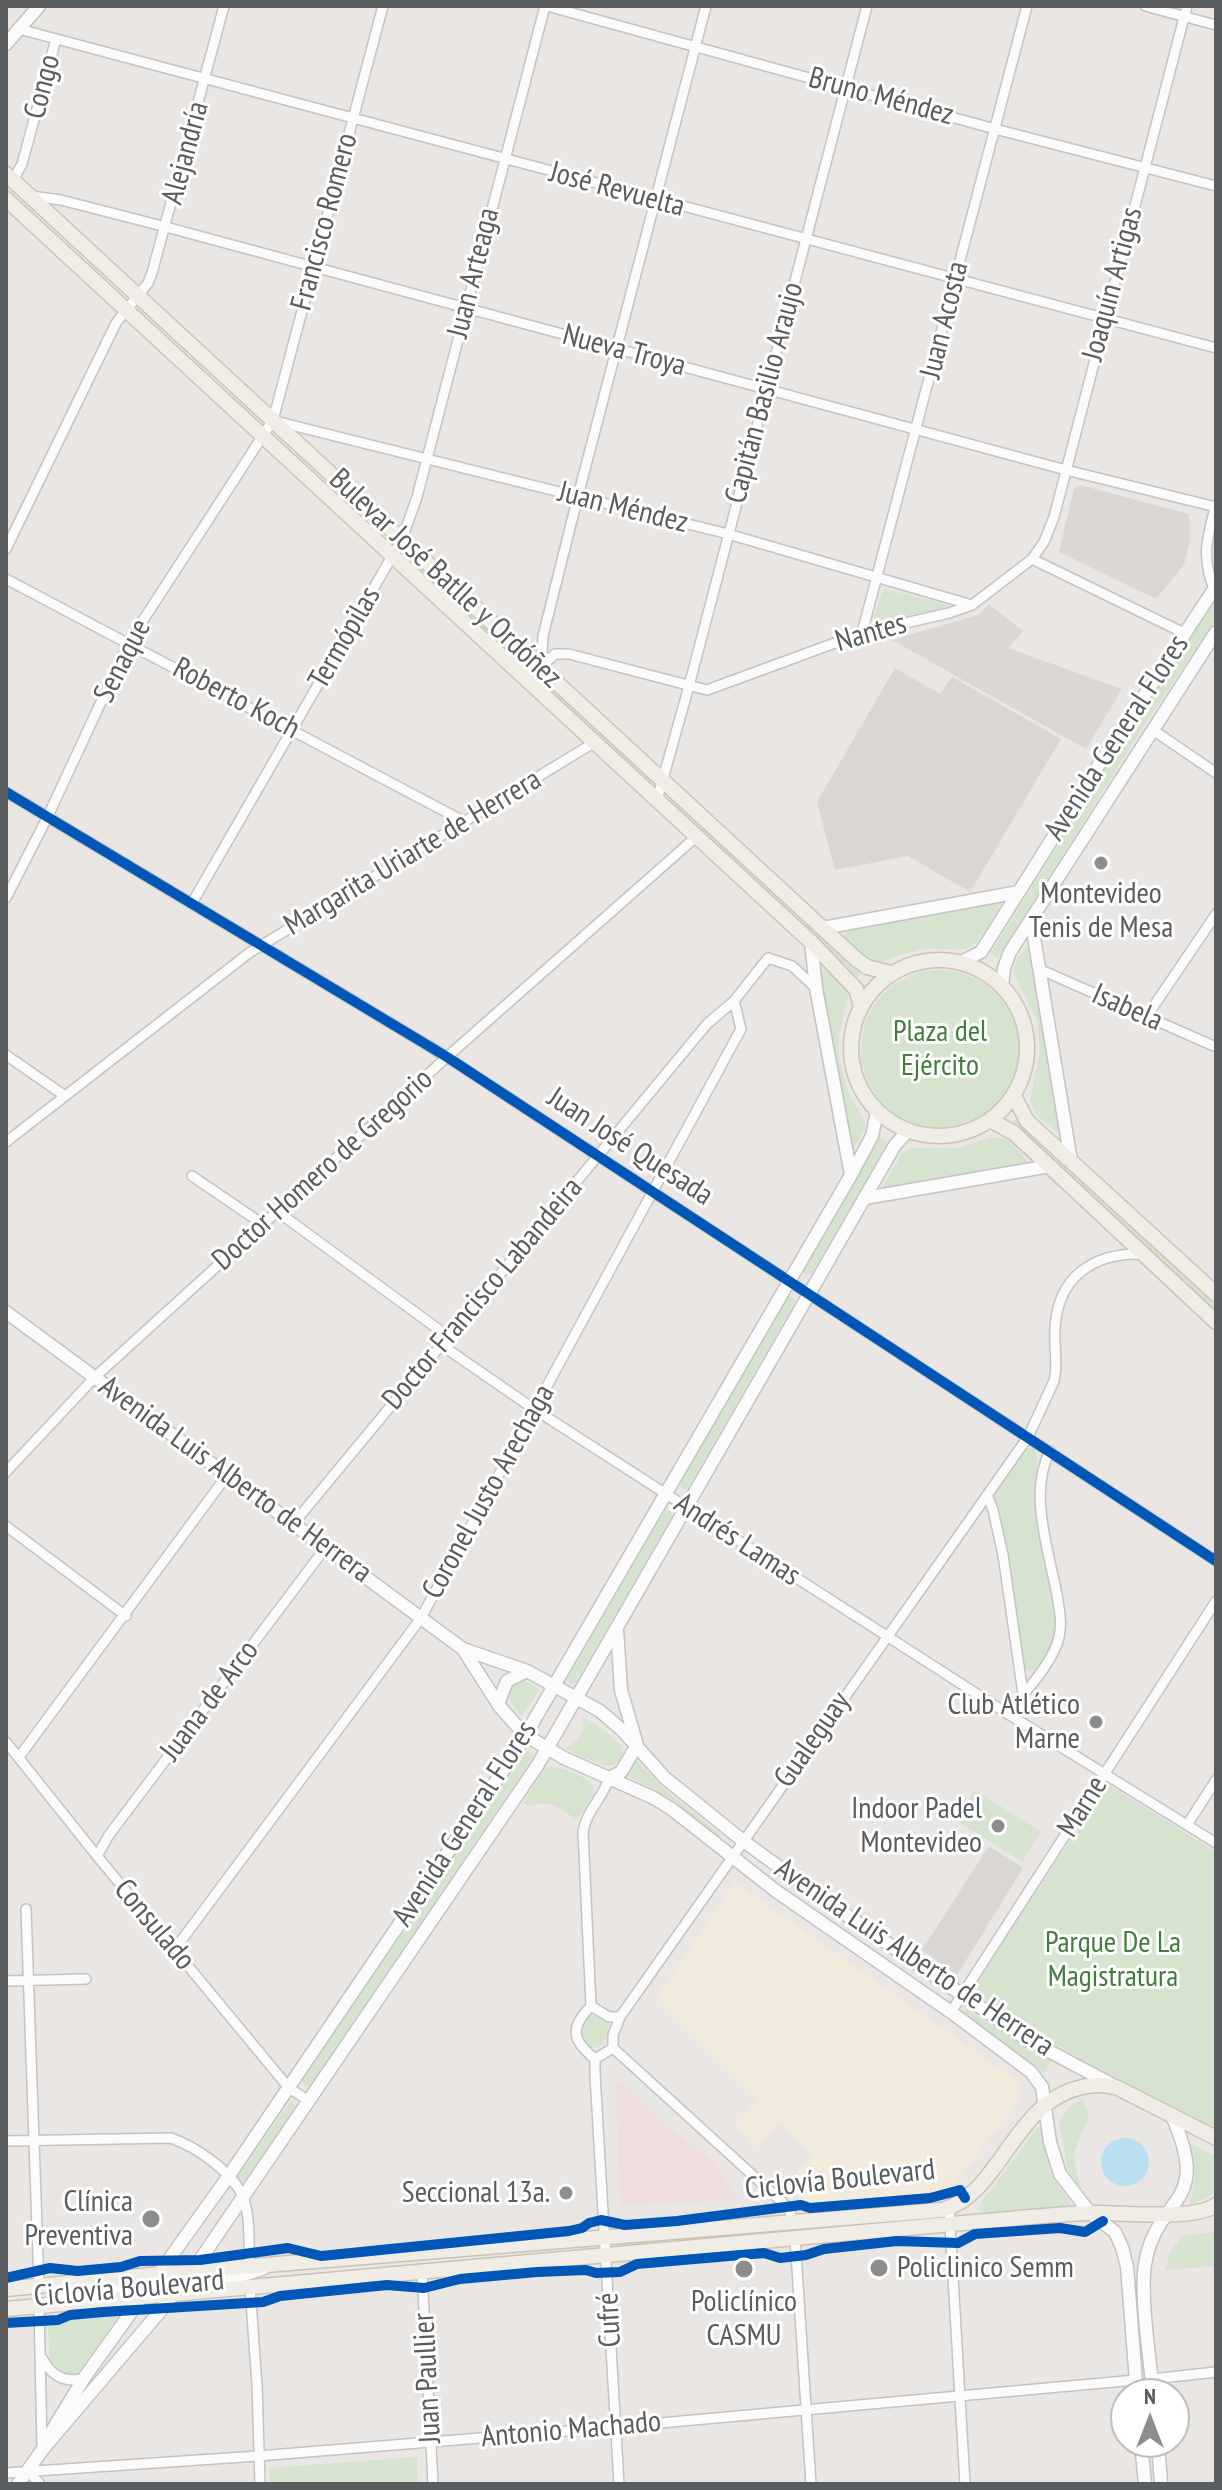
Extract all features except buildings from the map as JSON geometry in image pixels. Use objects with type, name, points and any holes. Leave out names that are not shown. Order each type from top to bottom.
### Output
[{"type":"main road","points":[[6,44],[39,6]]},
{"type":"main road","name":"Bulevar José Batlle y Ordóñez","points":[[10,177],[823,928],[867,967],[891,973]]},
{"type":"main road","name":"Bulevar José Batlle y Ordóñez","points":[[6,199],[811,942],[856,989],[861,1006]]},
{"type":"main road","name":"Avenida General Flores","points":[[961,962],[981,952],[1215,587]]},
{"type":"main road","name":"Avenida General Flores","points":[[1002,986],[1010,952],[1216,632]]},
{"type":"main road","points":[[823,928],[1019,892]]},
{"type":"main road","points":[[1031,919],[1071,1161]]},
{"type":"main road","points":[[811,942],[816,988],[851,1175]]},
{"type":"main road","points":[[925,961],[961,962],[1002,986],[1018,1007],[1026,1032],[1027,1058],[1020,1084],[1014,1096],[990,1120],[968,1132],[944,1136],[908,1131],[877,1112],[862,1092],[852,1068],[852,1030],[861,1006],[874,988],[891,973],[925,961]]},
{"type":"main road","points":[[1014,1096],[1027,1121],[1216,1294]]},
{"type":"main road","name":"Avenida General Flores","points":[[43,2449],[84,2378],[228,2177],[525,1735],[851,1175],[872,1136],[877,1112]]},
{"type":"main road","points":[[990,1120],[1014,1133],[1216,1322]]},
{"type":"main road","name":"Avenida General Flores","points":[[18,2484],[43,2449],[192,2271],[547,1748],[895,1145],[908,1131]]},
{"type":"main road","points":[[865,1198],[1050,1166]]},
{"type":"main road","name":"Avenida Luis Alberto de Herrera","points":[[6,1312],[463,1649],[527,1671],[600,1711],[637,1745],[665,1778],[742,1840],[962,1996],[1028,2040],[1216,2138]]},
{"type":"main road","name":"Avenida Luis Alberto de Herrera","points":[[617,1626],[621,1690],[637,1745]]},
{"type":"main road","name":"Avenida Luis Alberto de Herrera","points":[[463,1649],[498,1704],[525,1735],[673,1810],[731,1857],[1031,2072],[1042,2087],[1045,2105]]},
{"type":"main road","points":[[498,1704],[507,1681],[527,1671]]},
{"type":"main road","name":"Cufré","points":[[609,1778],[621,1772],[637,1745]]},
{"type":"main road","points":[[6,2289],[270,2264],[606,2246],[794,2230],[923,2213],[949,2208],[973,2191],[1032,2116],[1059,2094],[1102,2084],[1118,2088]]},
{"type":"main road","points":[[1045,2105],[1056,2165],[1068,2187],[1090,2213],[1115,2232],[1125,2256],[1136,2378]]},
{"type":"main road","points":[[1152,2378],[1145,2268],[1155,2236],[1181,2196],[1188,2174],[1186,2151],[1172,2116]]},
{"type":"main road","points":[[794,2230],[950,2224],[1090,2213],[1169,2214],[1214,2208]]},
{"type":"main road","points":[[6,2309],[177,2289],[250,2287],[422,2271],[606,2246]]},
{"type":"main road","points":[[177,2289],[257,2272],[270,2264]]},
{"type":"main road","points":[[145,2292],[192,2271]]},
{"type":"main road","points":[[1143,2458],[1145,2484]]},
{"type":"main road","points":[[1159,2458],[1161,2484]]},
{"type":"street","name":"Alejandría","points":[[6,549],[116,323],[152,273],[224,6]]},
{"type":"street","name":"Francisco Romero","points":[[264,437],[273,420],[383,6]]},
{"type":"street","name":"Bruno Méndez","points":[[546,6],[1216,186]]},
{"type":"street","name":"Juan Arteaga","points":[[402,539],[427,459],[503,160],[546,6]]},
{"type":"street","points":[[541,667],[543,636],[706,6]]},
{"type":"street","name":"Capitán Basilio Araujo","points":[[657,800],[867,6]]},
{"type":"street","name":"Juan Acosta","points":[[862,633],[1027,6]]},
{"type":"street","points":[[1145,6],[1186,11],[1216,25]]},
{"type":"street","name":"Joaquín Artigas","points":[[1032,559],[1049,530],[1066,470],[1186,11]]},
{"type":"street","name":"José Revuelta","points":[[19,29],[1216,348]]},
{"type":"street","name":"Congo","points":[[10,177],[22,164],[56,39]]},
{"type":"street","name":"Nueva Troya","points":[[31,196],[61,200],[166,227],[1066,470],[1216,506]]},
{"type":"street","name":"Juan Méndez","points":[[273,420],[728,534],[972,605]]},
{"type":"street","name":"Senaque","points":[[6,898],[129,642],[264,437]]},
{"type":"street","points":[[1215,587],[1208,574],[1205,547],[1216,506]]},
{"type":"street","name":"Termópilas","points":[[192,903],[402,539]]},
{"type":"street","points":[[1032,559],[1184,633]]},
{"type":"street","name":"Nantes","points":[[541,667],[555,654],[569,654],[707,690],[862,633],[972,605],[1032,559]]},
{"type":"street","name":"Roberto Koch","points":[[6,579],[465,822]]},
{"type":"street","points":[[1153,730],[1216,773]]},
{"type":"street","name":"Margarita Uriarte de Herrera","points":[[6,1142],[261,945],[595,742]]},
{"type":"street","name":"Juan José Quesada","points":[[6,792],[447,1057],[1216,1561]]},
{"type":"street","name":"Doctor Homero de Gregorio","points":[[6,1472],[95,1377],[447,1057],[696,837]]},
{"type":"street","points":[[1147,1016],[1216,914]]},
{"type":"street","name":"Doctor Francisco Labandeira","points":[[294,1523],[707,1024],[734,1001],[768,958],[792,966],[816,988]]},
{"type":"street","name":"Isabela","points":[[1039,969],[1216,1047]]},
{"type":"street","name":"Coronel Justo Arechaga","points":[[175,1949],[421,1618],[741,1029],[734,1001]]},
{"type":"street","points":[[6,1055],[65,1096]]},
{"type":"street","points":[[192,1176],[264,1225]]},
{"type":"street","name":"Andrés Lamas","points":[[278,1212],[438,1329],[450,1351],[534,1409],[1008,1714],[1216,1843]]},
{"type":"street","name":"Gualeguay","points":[[613,2048],[613,2035],[620,2017],[1028,1437],[1054,1381],[1056,1318],[1066,1287],[1079,1273],[1101,1260],[1128,1253],[1144,1254]]},
{"type":"street","points":[[1008,1714],[1039,1675],[1056,1646],[1061,1626],[1042,1508],[1042,1472],[1050,1451]]},
{"type":"street","points":[[19,1757],[228,1474]]},
{"type":"street","points":[[987,1495],[1003,1555],[1023,1694]]},
{"type":"street","points":[[6,1526],[126,1616]]},
{"type":"street","name":"Juana de Arco","points":[[97,1856],[109,1835],[326,1547]]},
{"type":"street","name":"Marne","points":[[951,2012],[1216,1601]]},
{"type":"street","name":"Consulado","points":[[6,1742],[289,2088],[309,2101]]},
{"type":"street","name":"Cufré","points":[[609,1778],[604,1793],[585,1819],[583,1832],[591,2006],[579,2020],[576,2034],[582,2048],[595,2059],[619,2484]]},
{"type":"street","points":[[1187,1825],[1216,1780]]},
{"type":"street","points":[[26,1909],[39,2286]]},
{"type":"street","points":[[6,1981],[86,1979]]},
{"type":"street","points":[[591,2006],[609,2017],[620,2017]]},
{"type":"street","points":[[595,2059],[613,2048],[789,2210],[794,2230],[811,2484]]},
{"type":"street","points":[[6,2141],[171,2138],[181,2142],[228,2177],[243,2197],[250,2266]]},
{"type":"street","points":[[949,2208],[965,2484]]},
{"type":"street","name":"Juan Paullier","points":[[422,2271],[433,2484]]},
{"type":"street","points":[[250,2287],[260,2484]]},
{"type":"street","points":[[39,2306],[43,2449]]},
{"type":"street","points":[[40,2355],[58,2377],[84,2378]]},
{"type":"street","points":[[1161,2378],[1216,2372]]},
{"type":"street","name":"Antonio Machado","points":[[6,2473],[616,2427],[1110,2383]]},
{"type":"street","points":[[27,2470],[40,2484]]},
{"type":"shaded area","points":[[1080,485],[1189,514],[1190,539],[1184,565],[1156,599],[1059,552],[1074,489]]},
{"type":"shaded area","points":[[989,604],[1023,631],[1008,648],[1122,689],[1086,749],[892,640],[978,615]]},
{"type":"shaded area","points":[[895,668],[940,694],[952,677],[1061,739],[970,892],[908,856],[835,870],[817,802]]},
{"type":"shaded area","points":[[989,1846],[1023,1868],[957,1975],[922,1950]]},
{"type":"shaded area","points":[[735,1882],[1018,2081],[1020,2099],[952,2189],[939,2195],[809,2206],[785,2187],[811,2155],[780,2121],[757,2146],[735,2125],[758,2099],[656,1997]]},
{"type":"shaded area","points":[[621,2081],[665,2125],[711,2159],[739,2199],[620,2206],[616,2083]]},
{"type":"green space","points":[[410,557],[652,781],[652,784],[407,560]]},
{"type":"green space","points":[[886,589],[948,605],[948,608],[872,624],[882,592]]},
{"type":"green space","points":[[1216,599],[1216,619],[1141,730],[998,958],[992,956],[991,953],[1136,719]]},
{"type":"green space","points":[[668,796],[861,974],[858,977],[665,799]]},
{"type":"green space","points":[[999,904],[999,909],[977,942],[967,949],[920,949],[879,962],[868,959],[844,936],[849,930]]},
{"type":"green space","points":[[1027,946],[1031,948],[1061,1130],[1059,1134],[1035,1114],[1030,1100],[1040,1054],[1038,1022],[1013,973],[1016,960]]},
{"type":"green space","points":[[825,970],[848,995],[839,1036],[839,1055],[847,1089],[865,1123],[854,1149],[849,1147],[820,974]]},
{"type":"green space","name":"Plaza del Ejército","points":[[940,970],[970,976],[996,993],[1013,1019],[1019,1049],[1013,1079],[996,1105],[970,1122],[940,1128],[910,1122],[884,1105],[867,1079],[861,1049],[867,1019],[884,993],[910,976]]},
{"type":"green space","points":[[1017,1119],[1216,1305],[1216,1311],[1012,1122]]},
{"type":"green space","points":[[992,1137],[1008,1140],[1029,1162],[881,1190],[903,1152],[915,1148],[958,1148]]},
{"type":"green space","points":[[879,1139],[884,1139],[887,1144],[811,1274],[805,1275],[803,1268]]},
{"type":"green space","points":[[790,1296],[795,1302],[687,1489],[681,1489],[681,1481]]},
{"type":"green space","points":[[1028,1448],[1035,1448],[1037,1457],[1038,1521],[1057,1630],[1045,1660],[1030,1672],[1023,1665],[993,1496]]},
{"type":"green space","points":[[665,1510],[671,1511],[672,1517],[575,1683],[570,1684],[568,1678]]},
{"type":"green space","points":[[521,1679],[540,1689],[522,1716],[506,1695],[509,1685]]},
{"type":"green space","points":[[583,1717],[622,1746],[622,1756],[614,1765],[605,1766],[565,1749],[580,1736]]},
{"type":"green space","points":[[530,1751],[533,1757],[310,2086],[303,2086],[303,2080],[525,1752]]},
{"type":"green space","points":[[637,1761],[664,1789],[721,1835],[718,1838],[669,1798],[629,1776],[628,1772]]},
{"type":"green space","points":[[548,1767],[573,1772],[594,1786],[593,1796],[576,1820],[549,1804],[523,1804]]},
{"type":"green space","name":"Parque De La Magistratura","points":[[1106,1786],[1216,1852],[1216,2128],[1210,2128],[1037,2035],[973,1992],[973,1987]]},
{"type":"green space","name":"Indoor Padel Montevideo","points":[[975,1790],[1041,1832],[1022,1862],[956,1820]]},
{"type":"green space","points":[[965,2010],[1051,2060],[1044,2072],[964,2015]]},
{"type":"green space","points":[[590,2014],[609,2022],[607,2038],[599,2047],[586,2045],[581,2036],[583,2022]]},
{"type":"green space","points":[[1083,2099],[1089,2116],[1075,2152],[1082,2190],[1068,2171],[1059,2121],[1070,2106]]},
{"type":"green space","points":[[290,2102],[295,2105],[294,2110],[245,2181],[239,2182],[237,2177]]},
{"type":"green space","points":[[1038,2127],[1051,2174],[1070,2202],[1069,2207],[982,2213],[979,2210],[982,2201]]},
{"type":"green space","points":[[1193,2145],[1216,2157],[1216,2192],[1189,2206],[1195,2179]]},
{"type":"green space","points":[[1216,2232],[1216,2266],[1165,2270],[1170,2252],[1182,2236]]},
{"type":"green space","points":[[119,2309],[119,2315],[80,2371],[64,2376],[51,2367],[48,2330],[52,2318],[64,2311]]},
{"type":"green space","points":[[417,2457],[418,2484],[270,2484],[269,2468]]},
{"type":"water","points":[[1125,2138],[1142,2145],[1149,2162],[1142,2179],[1125,2186],[1108,2179],[1101,2162],[1108,2145]]},
{"type":"cycle path","points":[[6,792],[447,1057],[1216,1561]]},
{"type":"cycle path","name":"Ciclovía Boulevard","points":[[6,2278],[50,2268],[78,2271],[121,2267],[140,2261],[200,2260],[288,2248],[321,2256],[569,2231],[601,2220],[625,2225],[677,2221],[801,2205],[810,2208],[930,2198],[960,2190],[965,2198]]},
{"type":"cycle path","name":"Ciclovía Boulevard","points":[[6,2323],[58,2320],[70,2315],[103,2312],[263,2302],[280,2296],[387,2285],[424,2288],[460,2279],[537,2272],[620,2272],[637,2264],[764,2253],[780,2258],[824,2249],[897,2241],[958,2243],[975,2234],[1060,2228],[1085,2232],[1103,2221]]},
{"type":"place","name":"Montevideo Tenis de Mesa","points":[[1101,863]]},
{"type":"place","name":"Club Atlético Marne","points":[[1096,1722]]},
{"type":"place","name":"Indoor Padel Montevideo","points":[[998,1826]]},
{"type":"place","name":"Seccional 13a.","points":[[566,2193]]},
{"type":"place","name":"Clínica Preventiva","points":[[151,2219]]},
{"type":"place","name":"Policlinico Semm","points":[[879,2268]]},
{"type":"place","name":"Policlínico CASMU","points":[[744,2269]]}]
